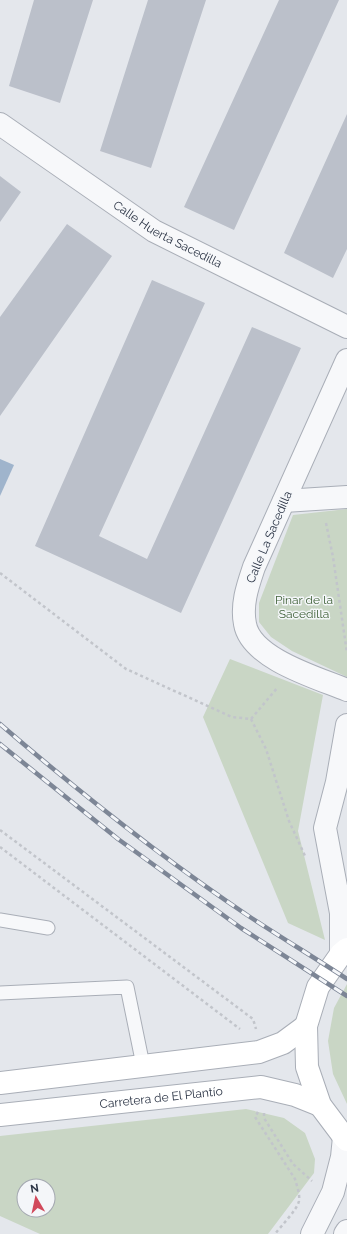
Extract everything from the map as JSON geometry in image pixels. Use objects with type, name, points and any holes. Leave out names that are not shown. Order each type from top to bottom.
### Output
[{"type":"street","name":"Calle Huerta Sacedilla","points":[[0,124],[154,231],[347,326]]},
{"type":"street","name":"Calle La Sacedilla","points":[[347,360],[249,582],[245,598],[245,624],[250,637],[266,654],[294,669],[347,690]]},
{"type":"street","points":[[284,501],[347,497]]},
{"type":"street","points":[[312,1234],[333,1192],[345,1139],[320,1105],[307,1066],[306,1026],[318,987],[344,951],[338,878],[325,828],[337,782],[347,725]]},
{"type":"street","points":[[0,1083],[259,1052],[283,1043],[306,1026]]},
{"type":"street","name":"Carretera de El Plantío","points":[[0,1115],[261,1087],[295,1095],[320,1105]]},
{"type":"lane","points":[[0,920],[48,928]]},
{"type":"lane","points":[[0,993],[127,987],[144,1065]]},
{"type":"path","points":[[321,499],[333,557],[347,652]]},
{"type":"path","points":[[0,573],[126,669],[232,717],[251,719]]},
{"type":"path","points":[[251,719],[294,669]]},
{"type":"path","points":[[251,719],[266,749],[289,821],[304,857],[338,878]]},
{"type":"path","points":[[0,830],[253,1020],[258,1033],[259,1052]]},
{"type":"path","points":[[0,847],[244,1032]]},
{"type":"path","points":[[258,1111],[255,1117],[296,1179],[298,1190],[299,1202],[275,1234]]},
{"type":"path","points":[[263,1111],[264,1118],[293,1164],[317,1185],[333,1192]]},
{"type":"green space","name":"Pinar de la Sacedilla","points":[[347,509],[347,677],[292,651],[271,637],[259,622],[259,603],[293,515]]},
{"type":"green space","points":[[230,659],[323,695],[298,831],[325,940],[288,923],[203,717]]},
{"type":"green space","points":[[347,984],[347,1104],[333,1074],[328,1041],[334,1008]]},
{"type":"green space","points":[[246,1109],[284,1118],[305,1133],[315,1159],[314,1173],[268,1234],[40,1234],[0,1216],[0,1136]]},
{"type":"water","points":[[0,459],[14,465],[0,496]]},
{"type":"building","points":[[34,0],[93,0],[60,103],[9,86]]},
{"type":"building","points":[[148,0],[206,0],[151,168],[100,151]]},
{"type":"building","points":[[279,0],[339,0],[234,230],[184,207]]},
{"type":"building","points":[[347,114],[347,249],[333,278],[284,253]]},
{"type":"building","points":[[0,176],[21,192],[0,222]]},
{"type":"building","points":[[67,224],[112,256],[0,416],[0,317]]},
{"type":"building","points":[[152,280],[205,303],[99,536],[147,559],[252,327],[301,348],[181,613],[35,546]]},
{"type":"railway","points":[[0,724],[60,775],[185,872],[250,917],[347,979]]},
{"type":"railway","points":[[0,744],[118,839],[241,928],[347,996]]}]
